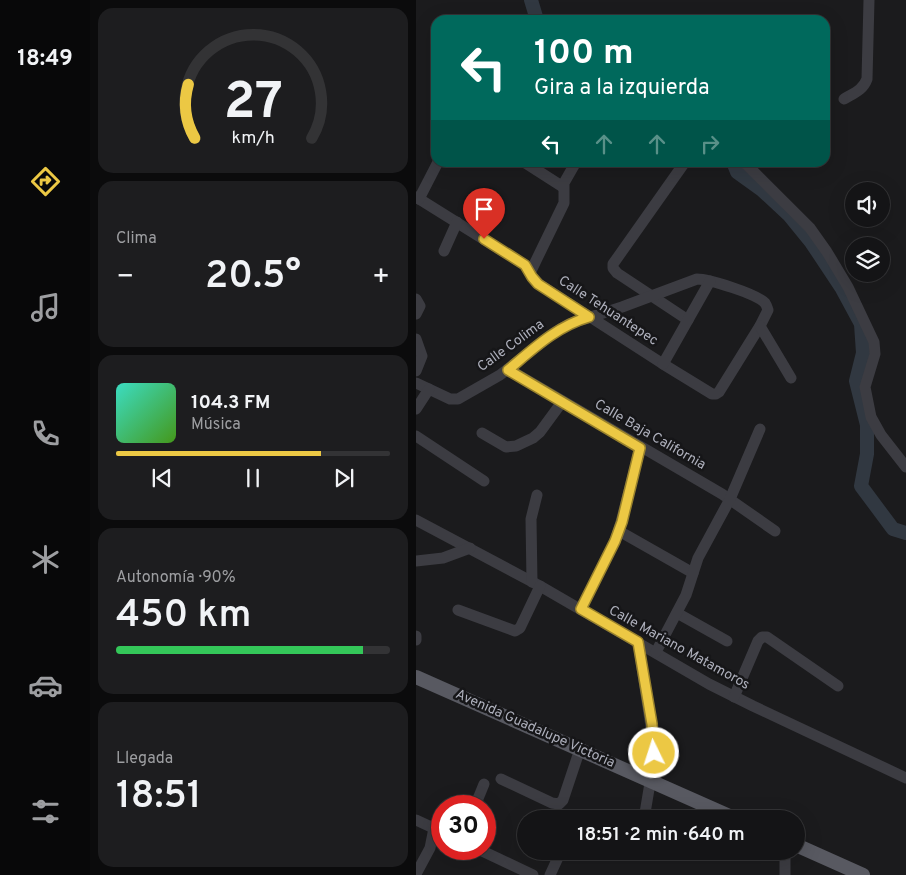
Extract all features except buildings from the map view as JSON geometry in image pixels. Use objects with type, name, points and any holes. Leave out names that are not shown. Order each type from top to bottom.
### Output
[{"type":"main road","name":"Avenida Guadalupe Victoria","points":[[416,677],[716,810]]},
{"type":"main road","points":[[805,849],[864,875]]},
{"type":"street","points":[[844,99],[861,90],[869,74],[869,0]]},
{"type":"street","points":[[417,198],[435,167]]},
{"type":"street","points":[[532,167],[563,187]]},
{"type":"street","points":[[530,273],[564,203],[563,187],[566,177],[573,167]]},
{"type":"street","points":[[681,167],[614,264],[614,271],[688,320]]},
{"type":"street","points":[[749,167],[810,228],[848,287],[874,342],[875,354],[866,387],[869,408],[875,426],[906,467]]},
{"type":"street","name":"Calle Tehuantepec","points":[[417,198],[525,265],[538,284],[708,392],[716,394],[760,326]]},
{"type":"street","points":[[444,251],[456,222]]},
{"type":"street","name":"Calle Colima","points":[[416,383],[450,399],[458,399],[508,370],[555,332],[569,324],[609,312],[697,279],[710,281]]},
{"type":"street","points":[[663,364],[710,281],[742,291],[764,302],[767,307],[767,314],[760,326],[791,378]]},
{"type":"street","points":[[416,339],[422,356],[416,371]]},
{"type":"street","name":"Calle Baja California","points":[[508,370],[730,499],[776,531]]},
{"type":"street","points":[[416,409],[429,389]]},
{"type":"street","points":[[482,433],[506,447],[516,446],[533,438],[540,432],[562,402]]},
{"type":"street","points":[[656,652],[689,588],[702,550],[730,499],[760,429]]},
{"type":"street","points":[[416,436],[484,481]]},
{"type":"street","points":[[581,609],[605,564],[618,531],[640,448]]},
{"type":"street","points":[[458,610],[515,631],[520,628],[536,584],[531,519],[537,494]]},
{"type":"street","name":"Calle Mariano Matamoros","points":[[416,520],[581,609],[734,697],[906,778]]},
{"type":"street","points":[[618,531],[693,573]]},
{"type":"street","points":[[416,561],[443,558],[470,548]]},
{"type":"street","points":[[677,613],[727,641]]},
{"type":"street","points":[[734,697],[758,641],[765,637],[838,686]]},
{"type":"street","points":[[638,642],[653,740],[653,765],[645,810]]},
{"type":"street","points":[[501,779],[552,803],[560,804],[564,800],[580,749]]},
{"type":"street","points":[[479,795],[484,784]]},
{"type":"street","points":[[416,820],[431,827]]},
{"type":"street","points":[[416,874],[431,846]]},
{"type":"street","points":[[496,858],[533,875]]},
{"type":"street","points":[[550,875],[557,860]]},
{"type":"street","points":[[785,860],[785,875]]},
{"type":"waterway","points":[[531,0],[536,15]]},
{"type":"waterway","points":[[735,167],[737,172],[762,190],[789,215],[811,242],[841,287],[861,324],[863,353],[856,381],[867,425],[867,454],[861,486],[893,529],[906,533]]},
{"type":"route","points":[[484,239],[525,265],[538,284],[589,317],[569,324],[555,332],[508,370],[640,448],[622,522],[605,564],[581,609],[638,642],[652,724],[654,753]]}]
